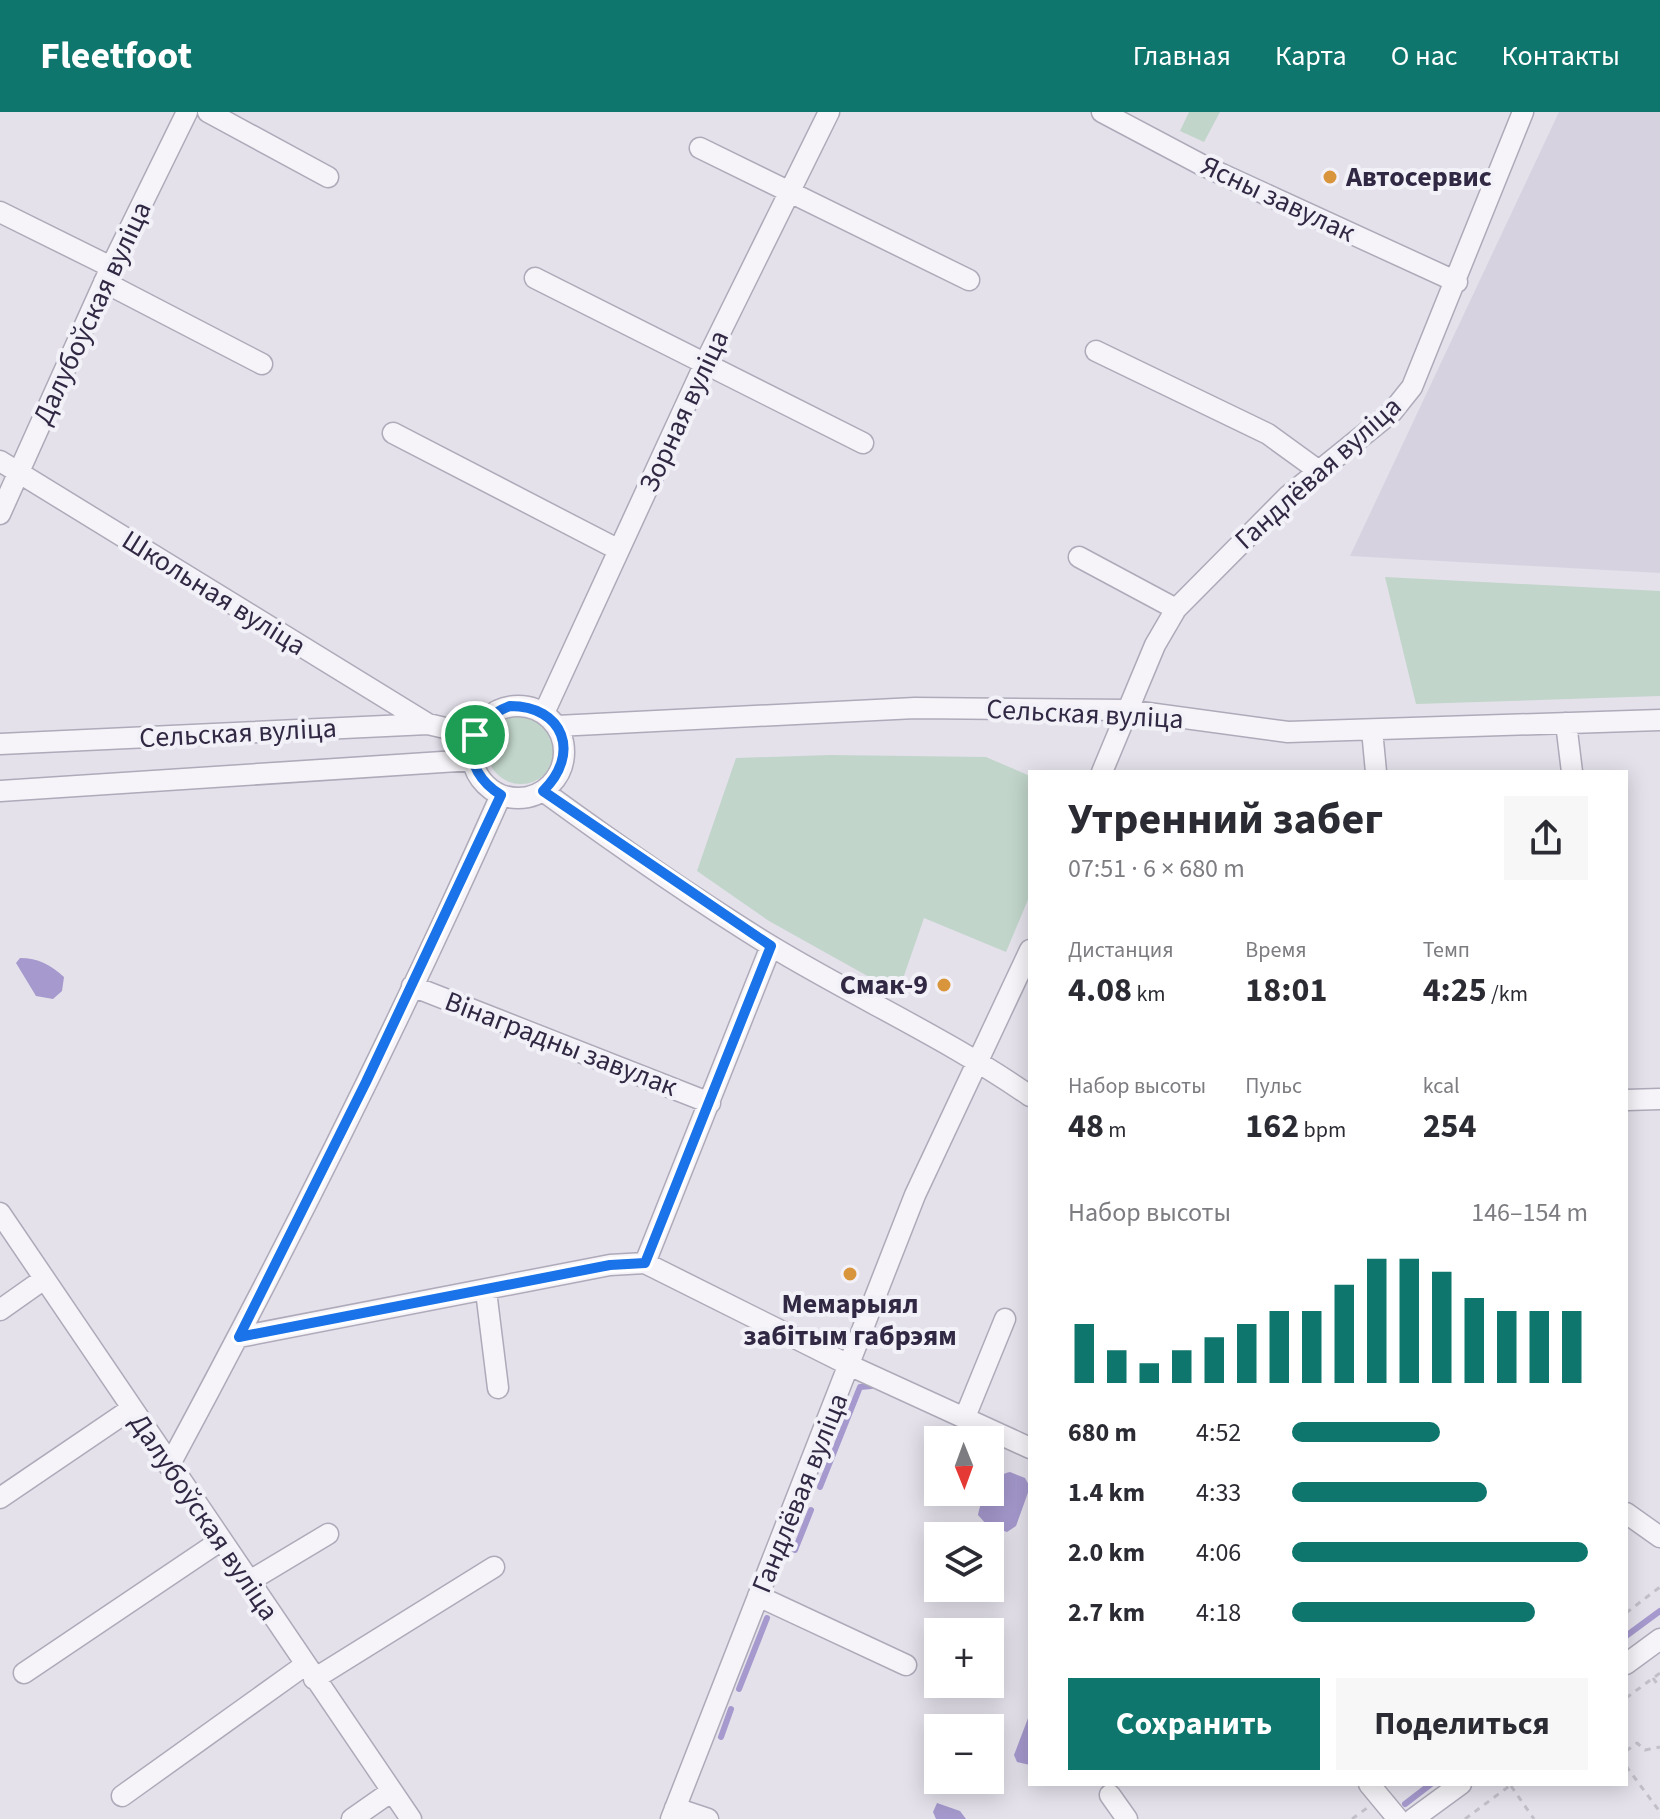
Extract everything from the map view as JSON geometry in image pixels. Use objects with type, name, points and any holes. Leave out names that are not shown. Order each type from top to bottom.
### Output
[{"type":"street","name":"Далубоўская вуліца","points":[[0,514],[108,275],[187,112]]},
{"type":"street","points":[[208,112],[328,177]]},
{"type":"street","name":"Зорная вуліца","points":[[550,719],[619,550],[706,361],[829,112]]},
{"type":"street","name":"Ясны завулак","points":[[1102,112],[1202,165],[1457,282]]},
{"type":"street","name":"Гандлёвая вуліца","points":[[1103,770],[1155,645],[1176,609],[1238,543],[1392,412],[1412,387],[1457,282],[1523,112]]},
{"type":"street","points":[[700,148],[969,280]]},
{"type":"street","points":[[0,212],[262,364]]},
{"type":"street","points":[[535,278],[706,361],[863,443]]},
{"type":"street","points":[[1096,351],[1268,434],[1319,471]]},
{"type":"street","points":[[393,433],[619,550]]},
{"type":"street","name":"Школьная вуліца","points":[[0,461],[428,724]]},
{"type":"street","points":[[1079,557],[1176,609]]},
{"type":"street","points":[[510,706],[528,706],[550,719],[564,743],[564,761],[557,778],[543,791],[515,798],[501,795],[488,787],[473,760],[475,735],[494,712],[510,706]]},
{"type":"street","name":"Сельская вуліца","points":[[550,719],[915,708],[1126,710],[1288,732],[1660,720]]},
{"type":"street","points":[[1566,723],[1572,770]]},
{"type":"street","name":"Сельская вуліца","points":[[0,744],[428,724],[475,735]]},
{"type":"street","points":[[1372,730],[1376,770]]},
{"type":"street","name":"Сельская вуліца","points":[[0,791],[473,760]]},
{"type":"street","points":[[543,791],[771,946],[978,1060],[1028,1095]]},
{"type":"street","points":[[169,1466],[239,1337],[412,986],[501,795]]},
{"type":"street","name":"Вінаградны завулак","points":[[645,1263],[771,946]]},
{"type":"street","name":"Гандлёвая вуліца","points":[[673,1813],[851,1366],[915,1195],[1028,954]]},
{"type":"street","name":"Вінаградны завулак","points":[[412,986],[710,1103]]},
{"type":"street","points":[[1628,1100],[1660,1099]]},
{"type":"street","name":"Далубоўская вуліца","points":[[0,1213],[411,1819]]},
{"type":"street","points":[[239,1337],[610,1265],[645,1263],[851,1366],[1028,1447]]},
{"type":"street","points":[[0,1310],[44,1279]]},
{"type":"street","points":[[486,1291],[498,1388]]},
{"type":"street","points":[[965,1417],[1005,1319]]},
{"type":"street","points":[[0,1498],[131,1409]]},
{"type":"street","points":[[1628,1514],[1660,1537]]},
{"type":"street","points":[[248,1582],[328,1534]]},
{"type":"street","points":[[24,1673],[220,1541]]},
{"type":"street","points":[[122,1796],[310,1672],[494,1567]]},
{"type":"street","points":[[758,1596],[906,1665]]},
{"type":"street","points":[[1628,1663],[1660,1639]]},
{"type":"street","points":[[1371,1786],[1398,1819]]},
{"type":"street","points":[[1413,1819],[1458,1786]]},
{"type":"street","points":[[352,1819],[392,1791]]},
{"type":"street","points":[[1110,1795],[1127,1819]]},
{"type":"street","points":[[673,1813],[708,1819]]},
{"type":"path","points":[[1628,1611],[1660,1587]]},
{"type":"path","points":[[1628,1697],[1660,1673]]},
{"type":"path","points":[[1653,1678],[1660,1688]]},
{"type":"path","points":[[1628,1750],[1637,1743],[1645,1750],[1660,1747]]},
{"type":"path","points":[[1628,1769],[1660,1812]]},
{"type":"path","points":[[1465,1819],[1508,1786]]},
{"type":"path","points":[[1512,1786],[1534,1819]]},
{"type":"shaded area","points":[[1559,112],[1660,112],[1660,573],[1350,556]]},
{"type":"shaded area","points":[[20,958],[38,961],[59,973],[64,977],[62,991],[53,999],[36,996],[16,963]]},
{"type":"shaded area","points":[[1010,1472],[1025,1478],[1028,1493],[1016,1526],[1007,1532],[1004,1531],[1004,1522],[984,1522],[978,1515],[981,1506],[1004,1506],[1004,1474]]},
{"type":"shaded area","points":[[1028,1718],[1028,1765],[1017,1762],[1014,1755]]},
{"type":"shaded area","points":[[937,1803],[960,1811],[966,1819],[936,1819],[933,1812]]},
{"type":"green space","points":[[1189,112],[1220,112],[1204,142],[1180,131]]},
{"type":"green space","points":[[1385,577],[1660,591],[1660,696],[1416,704]]},
{"type":"green space","points":[[521,716],[545,726],[555,750],[545,774],[521,784],[497,774],[487,750],[497,726]]},
{"type":"green space","points":[[830,755],[986,757],[1028,775],[1028,900],[1006,952],[924,918],[898,993],[769,921],[697,871],[736,758]]},
{"type":"waterway","points":[[820,1487],[860,1387],[871,1386]]},
{"type":"waterway","points":[[795,1550],[811,1510]]},
{"type":"waterway","points":[[1628,1635],[1660,1611]]},
{"type":"waterway","points":[[739,1689],[767,1618]]},
{"type":"waterway","points":[[721,1737],[731,1709]]},
{"type":"waterway","points":[[1405,1804],[1428,1786]]},
{"type":"place","name":"Автосервис","points":[[1330,177]]},
{"type":"place","name":"Смак-9","points":[[944,985]]},
{"type":"place","name":"Мемарыял забітым габрэям","points":[[850,1274]]},
{"type":"route","points":[[510,706],[528,706],[544,713],[557,726],[564,743],[564,761],[557,778],[543,791],[771,946],[710,1103],[645,1263],[610,1265],[239,1337],[366,1082],[501,795],[488,787],[478,775],[472,747],[475,735],[494,712],[510,706]]}]
